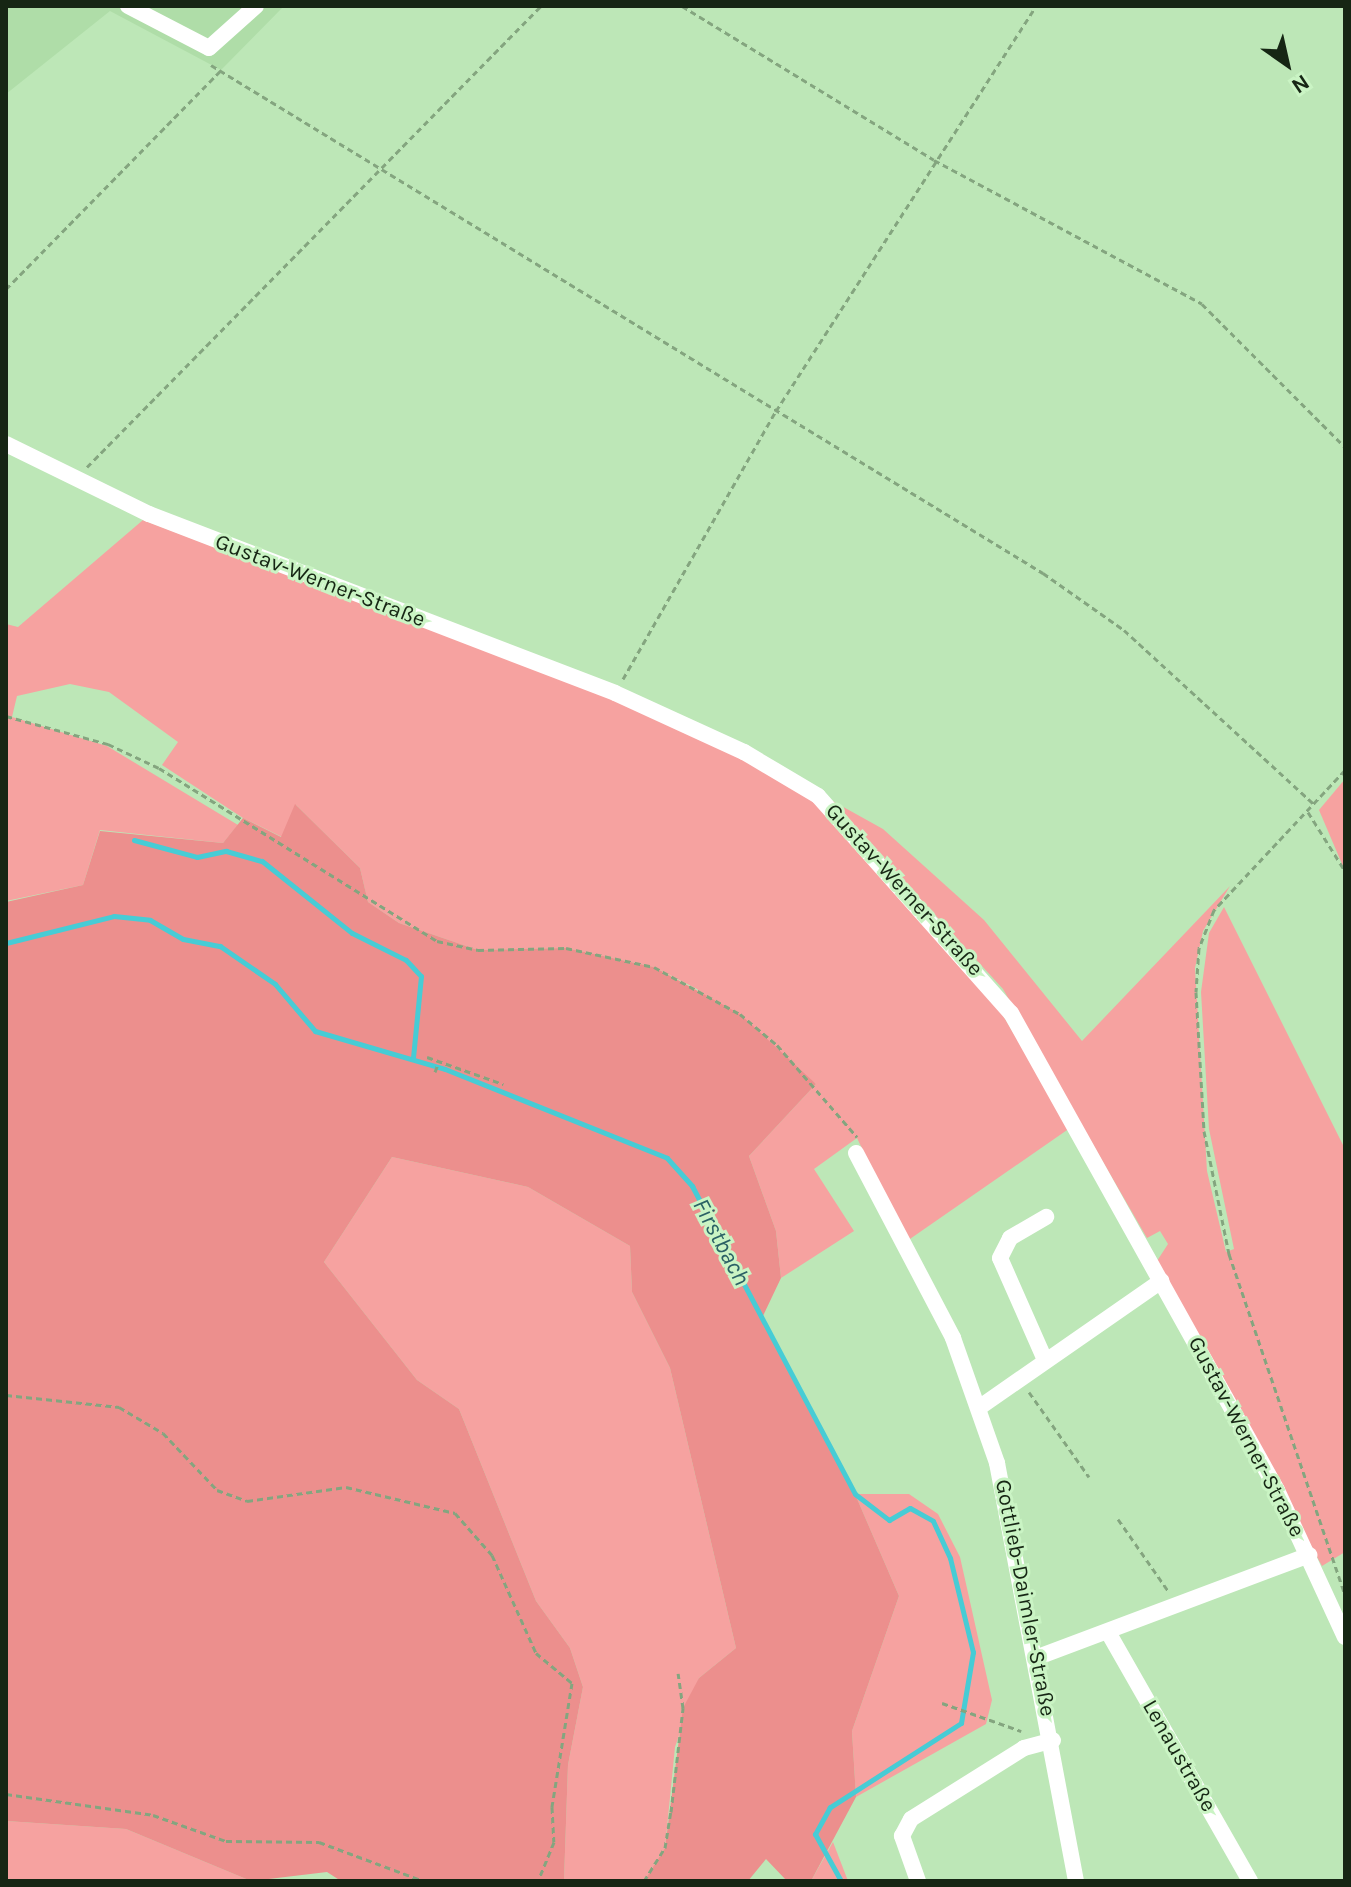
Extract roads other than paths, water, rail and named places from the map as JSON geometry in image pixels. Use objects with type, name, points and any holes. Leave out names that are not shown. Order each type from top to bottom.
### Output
[{"type":"street","points":[[128,6],[209,48],[256,6]]},
{"type":"street","name":"Gustav-Werner-Straße","points":[[6,444],[76,479],[249,553],[615,693],[782,772],[835,812],[997,993],[1075,1125],[1161,1281],[1309,1555],[1345,1637]]},
{"type":"street","name":"Gottlieb-Daimler-Straße","points":[[856,1153],[907,1241],[980,1407],[1013,1520],[1038,1657],[1045,1742],[1076,1881]]},
{"type":"street","points":[[1045,1360],[1000,1258],[1010,1238],[1046,1217]]},
{"type":"street","points":[[980,1407],[1161,1281]]},
{"type":"street","points":[[1038,1657],[1309,1555]]},
{"type":"street","name":"Lenaustraße","points":[[1108,1632],[1250,1881]]},
{"type":"street","points":[[918,1881],[904,1826],[1045,1742]]},
{"type":"waterway","points":[[134,840],[197,857],[226,851],[262,861],[352,933],[406,960],[421,976],[413,1058]]},
{"type":"waterway","name":"Firstbach","points":[[6,943],[114,916],[150,920],[183,939],[220,946],[275,984],[315,1031],[445,1069],[667,1158],[692,1186],[855,1494],[889,1520],[910,1508],[933,1521],[950,1558],[973,1652],[961,1723],[830,1807],[815,1834],[841,1881]]}]
